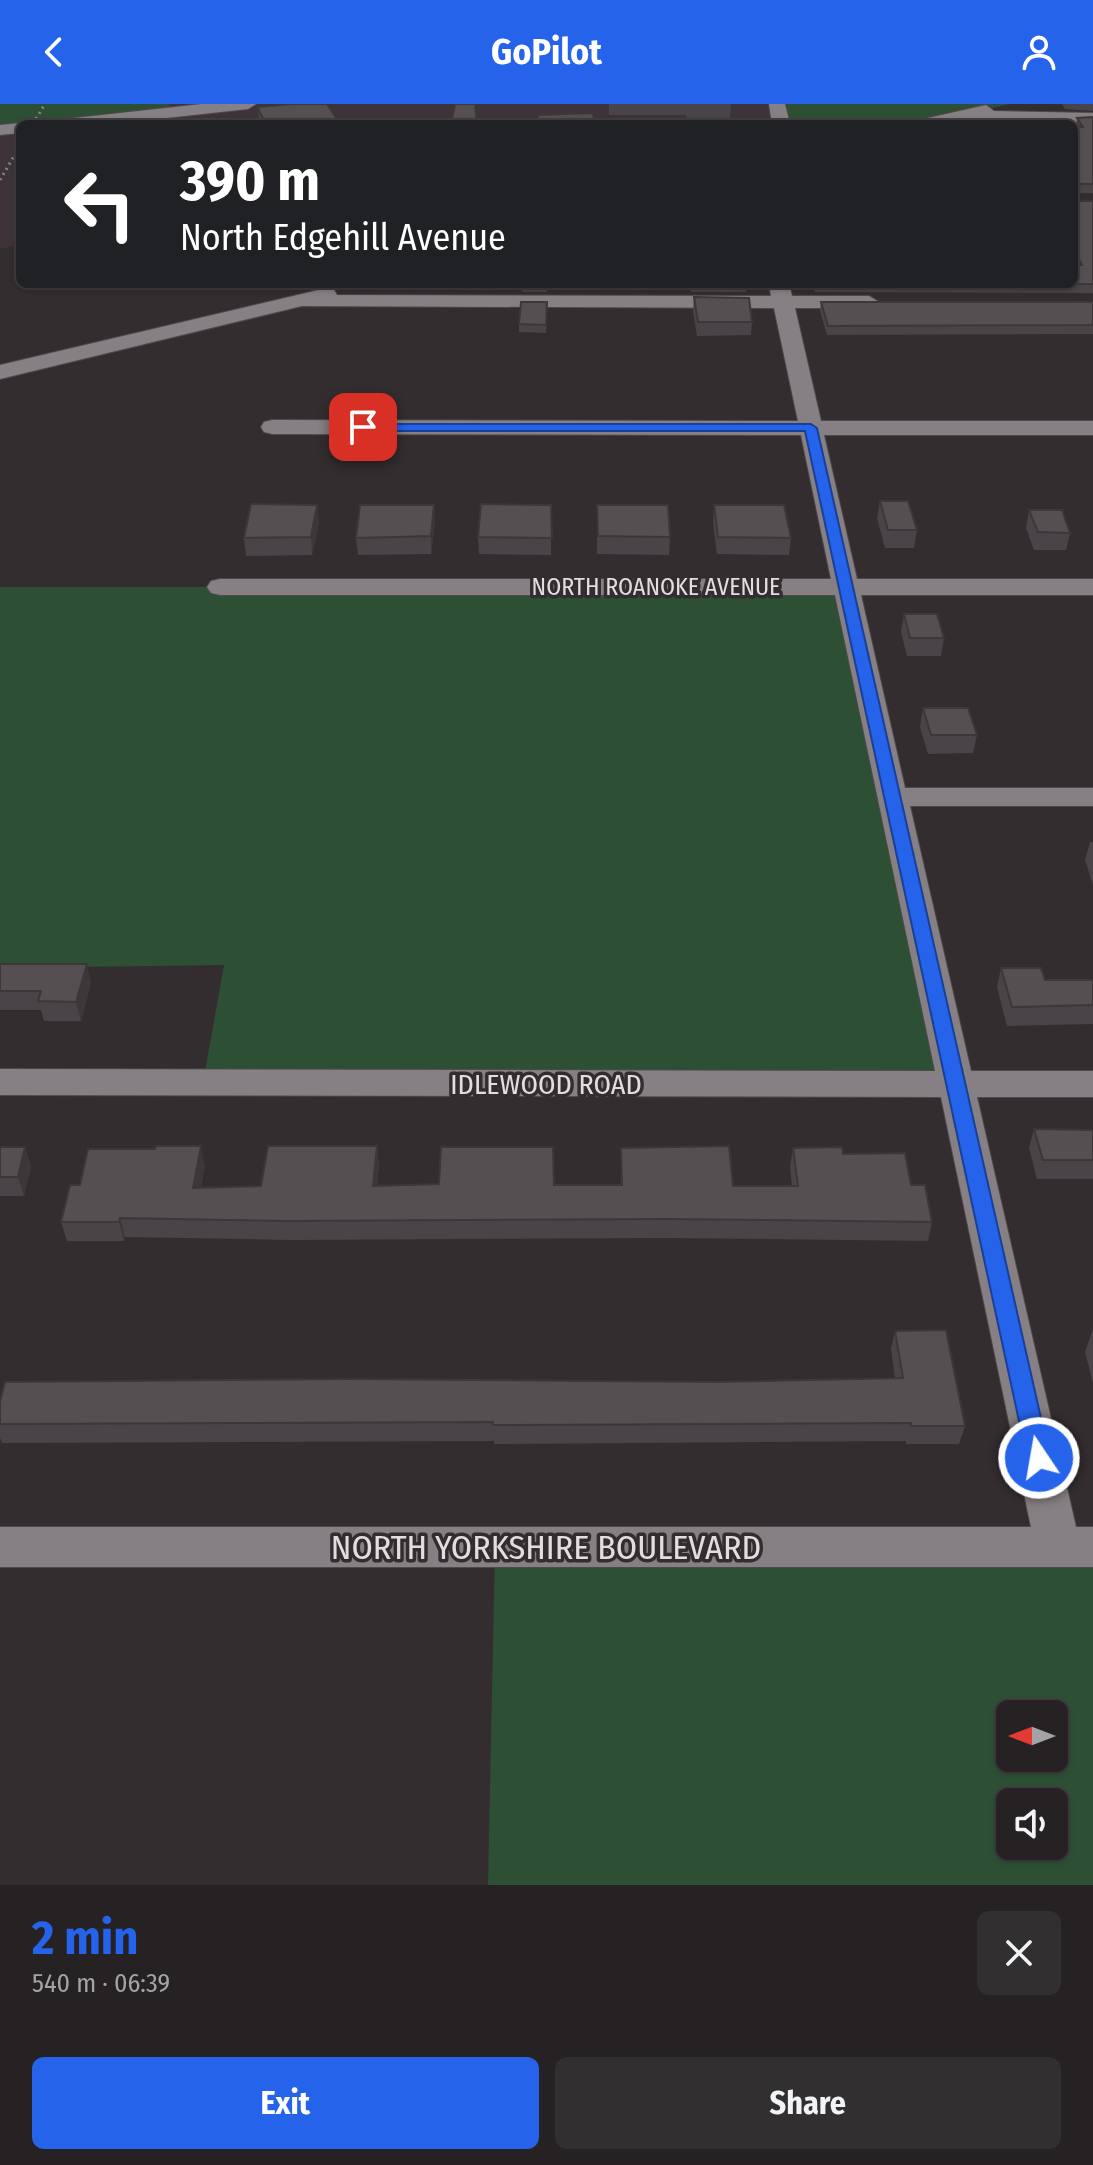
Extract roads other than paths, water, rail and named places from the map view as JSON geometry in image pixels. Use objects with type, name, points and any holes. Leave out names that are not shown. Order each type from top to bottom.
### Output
[{"type":"street","points":[[102,120],[248,104]]},
{"type":"street","points":[[942,120],[1009,104]]},
{"type":"street","points":[[963,115],[1093,118]]},
{"type":"street","points":[[0,372],[307,301],[346,288]]},
{"type":"street","points":[[307,301],[781,293],[891,302]]},
{"type":"street","points":[[781,293],[956,1084],[1076,1547]]},
{"type":"street","points":[[272,427],[1093,428]]},
{"type":"street","name":"NORTH ROANOKE AVENUE","points":[[220,587],[1093,587]]},
{"type":"street","points":[[893,797],[1093,797]]},
{"type":"street","name":"IDLEWOOD ROAD","points":[[0,1082],[1093,1084]]},
{"type":"street","name":"NORTH YORKSHIRE BOULEVARD","points":[[0,1547],[1076,1547]]},
{"type":"railway","points":[[35,120],[45,104]]},
{"type":"railway","points":[[0,180],[16,153]]}]
